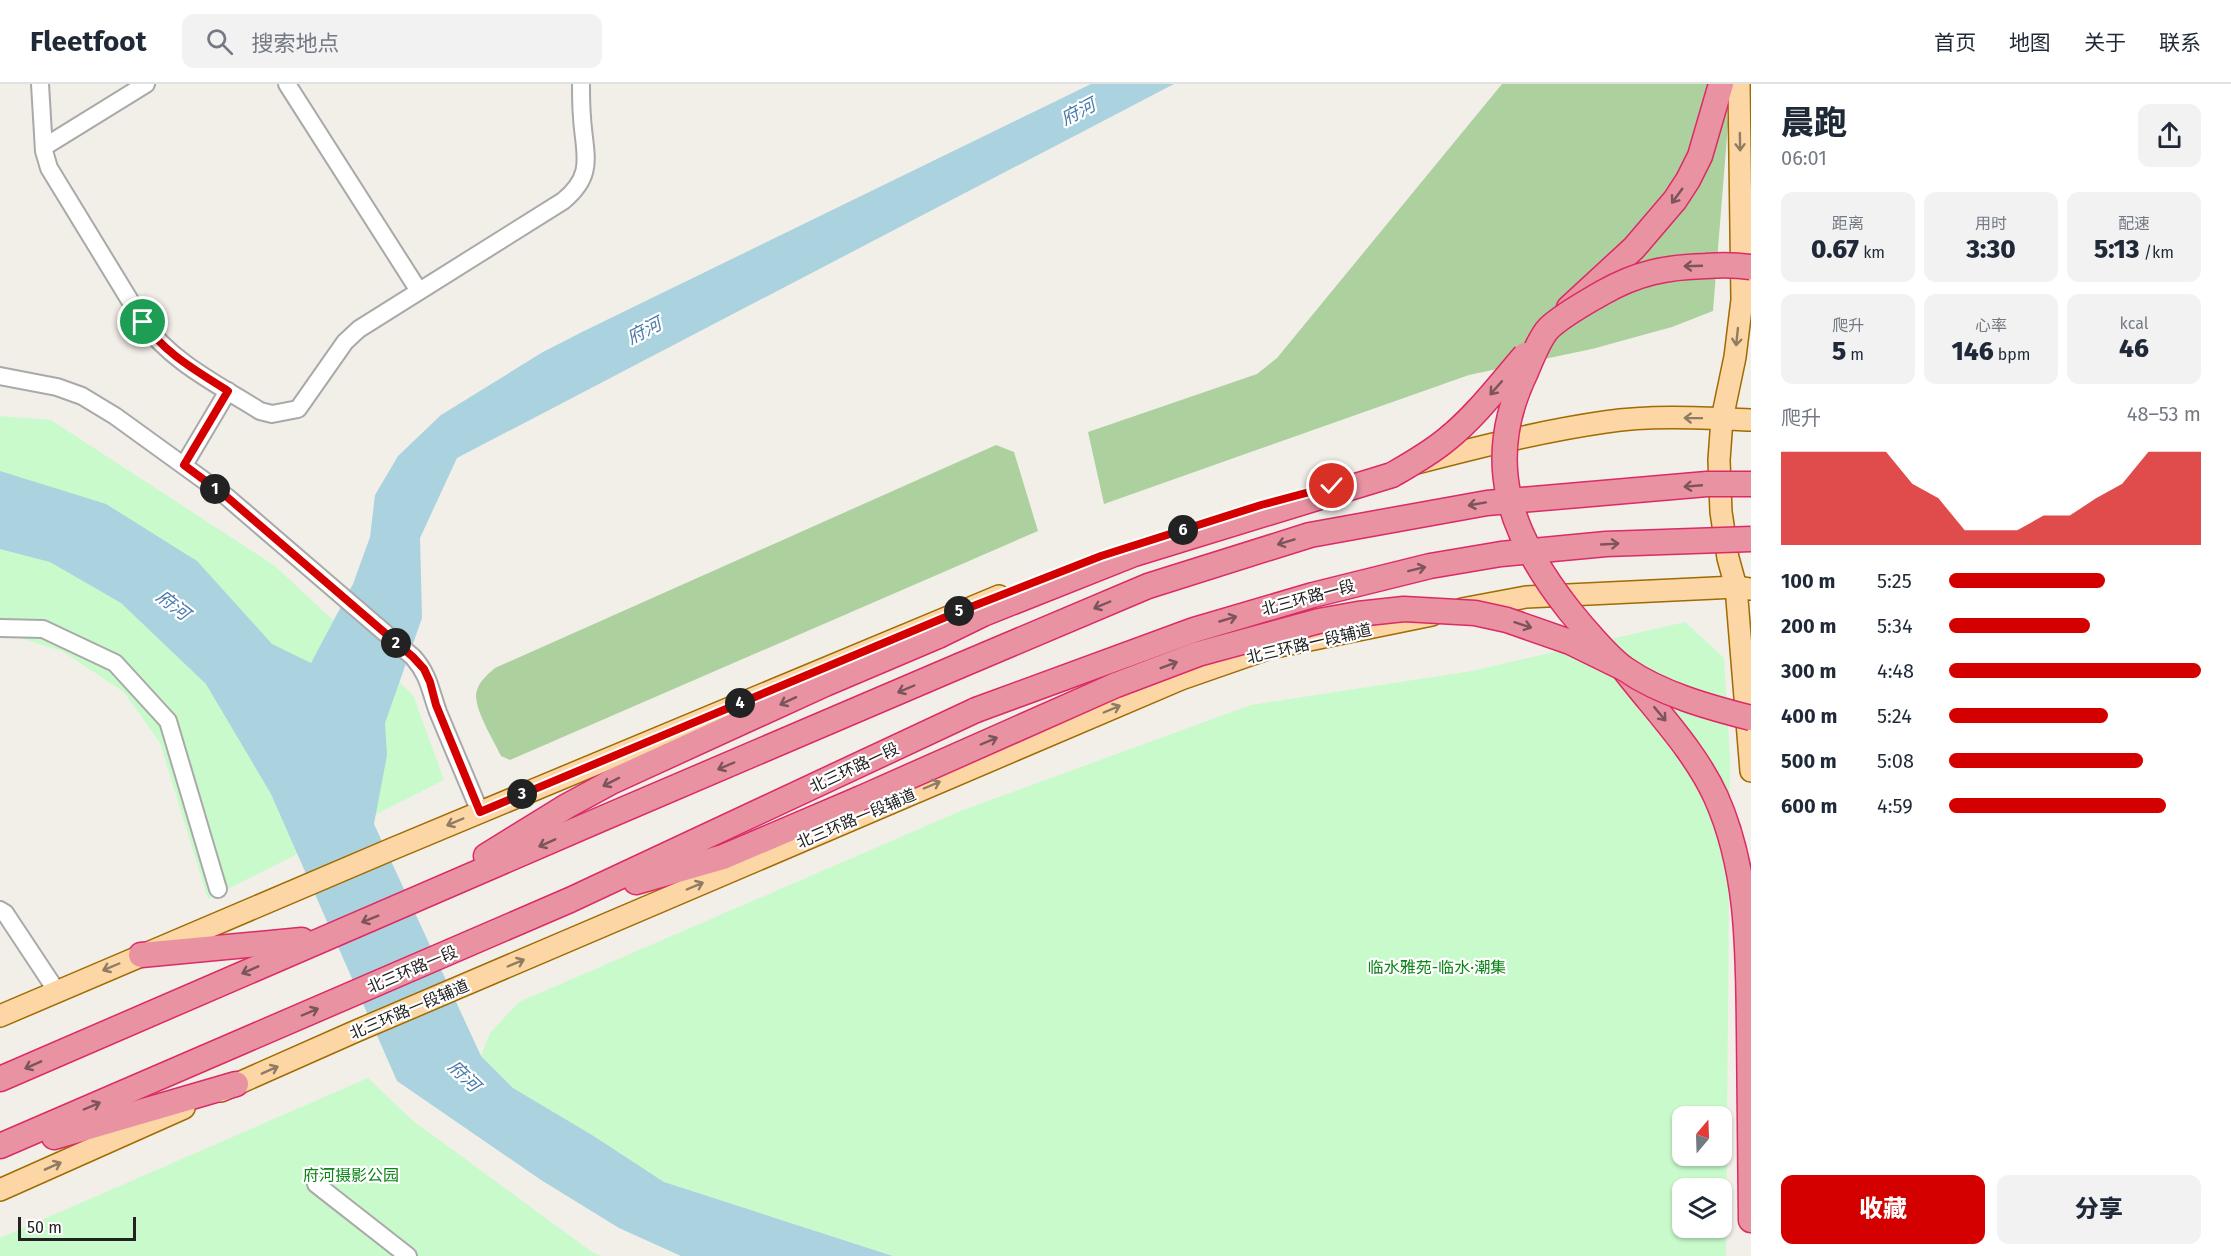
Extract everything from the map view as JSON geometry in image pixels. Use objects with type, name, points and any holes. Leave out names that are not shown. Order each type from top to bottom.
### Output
[{"type":"highway","points":[[418,899],[567,806],[614,781],[983,614],[1134,554],[1392,476],[1422,458],[1467,421],[1548,329],[1634,248],[1675,200],[1689,180],[1700,156],[1721,84]]},
{"type":"highway","points":[[1751,267],[1672,267],[1634,277],[1588,302],[1548,329],[1520,384],[1509,412],[1503,449],[1506,491],[1524,542],[1543,575],[1580,624],[1623,668],[1666,722],[1705,776],[1726,822],[1745,901],[1751,1220]]},
{"type":"highway","points":[[0,1079],[322,938],[1148,586],[1310,535],[1487,503],[1707,484],[1751,484]]},
{"type":"highway","name":"北三环路一段","points":[[0,1146],[570,900],[976,710],[1194,630],[1313,595],[1430,566],[1501,554],[1606,544],[1751,539]]},
{"type":"highway","points":[[570,900],[723,857],[859,800],[1116,685],[1198,654],[1319,621],[1359,614],[1404,609],[1475,613],[1507,620],[1570,642],[1699,703],[1751,718]]},
{"type":"highway","points":[[141,955],[322,938]]},
{"type":"highway","points":[[0,1152],[236,1084]]},
{"type":"main road","points":[[1739,84],[1742,300],[1735,357],[1722,419],[1719,460],[1721,512],[1728,558],[1743,588],[1751,771]]},
{"type":"main road","points":[[0,1016],[56,990],[953,614],[1101,556],[1240,512],[1472,449],[1605,422],[1651,418],[1751,420]]},
{"type":"main road","name":"北三环路一段辅道","points":[[0,1190],[354,1032],[1181,680],[1270,648],[1526,597],[1743,588]]},
{"type":"street","points":[[40,84],[44,147],[49,168],[150,333],[173,355],[260,411],[272,414],[298,409],[345,342],[359,329],[575,191],[583,180],[587,166],[581,84]]},
{"type":"street","points":[[44,147],[146,84]]},
{"type":"street","points":[[288,84],[419,291]]},
{"type":"street","points":[[0,376],[57,387],[82,396],[115,416],[227,497],[413,657],[424,669],[430,682],[436,705],[480,812]]},
{"type":"street","points":[[184,465],[228,391]]},
{"type":"street","points":[[0,628],[43,629],[115,663],[168,722],[218,889]]},
{"type":"street","points":[[0,910],[5,913],[56,990]]},
{"type":"street","points":[[316,1184],[408,1256]]},
{"type":"green space","points":[[1502,84],[1723,84],[1728,124],[1713,311],[1672,327],[1592,349],[1469,375],[1104,504],[1088,432],[1257,374],[1277,358]]},
{"type":"green space","points":[[0,416],[51,420],[275,566],[413,695],[444,780],[208,899],[160,743],[124,692],[62,651],[17,637],[0,638]]},
{"type":"green space","points":[[996,445],[1014,452],[1038,531],[510,760],[501,756],[476,701],[477,690],[481,682],[495,668]]},
{"type":"green space","name":"临水雅苑-临水·潮集","points":[[1685,622],[1724,658],[1730,759],[1727,1106],[1672,1106],[1672,1166],[1727,1166],[1727,1178],[1672,1178],[1672,1238],[1726,1238],[1726,1256],[894,1256],[664,1182],[592,1135],[513,1088],[481,1056],[490,1033],[519,1002],[963,810],[1251,705],[1472,671]]},
{"type":"green space","name":"府河摄影公园","points":[[368,1078],[412,1120],[592,1252],[601,1256],[0,1256],[0,1238]]},
{"type":"water","name":"府河","points":[[1091,84],[1174,84],[457,458],[420,538],[422,618],[385,723],[387,755],[374,824],[481,1056],[513,1088],[592,1135],[664,1182],[893,1256],[681,1256],[619,1228],[541,1180],[397,1081],[271,794],[206,684],[121,603],[50,562],[0,549],[0,471],[106,504],[197,561],[272,644],[311,663],[353,584],[370,537],[375,495],[398,456],[441,415],[543,352],[582,332]]},
{"type":"route","points":[[143,322],[157,341],[173,355],[228,391],[184,465],[227,497],[413,657],[424,669],[436,705],[480,812],[953,614],[1101,556],[1261,505],[1332,486]]}]
